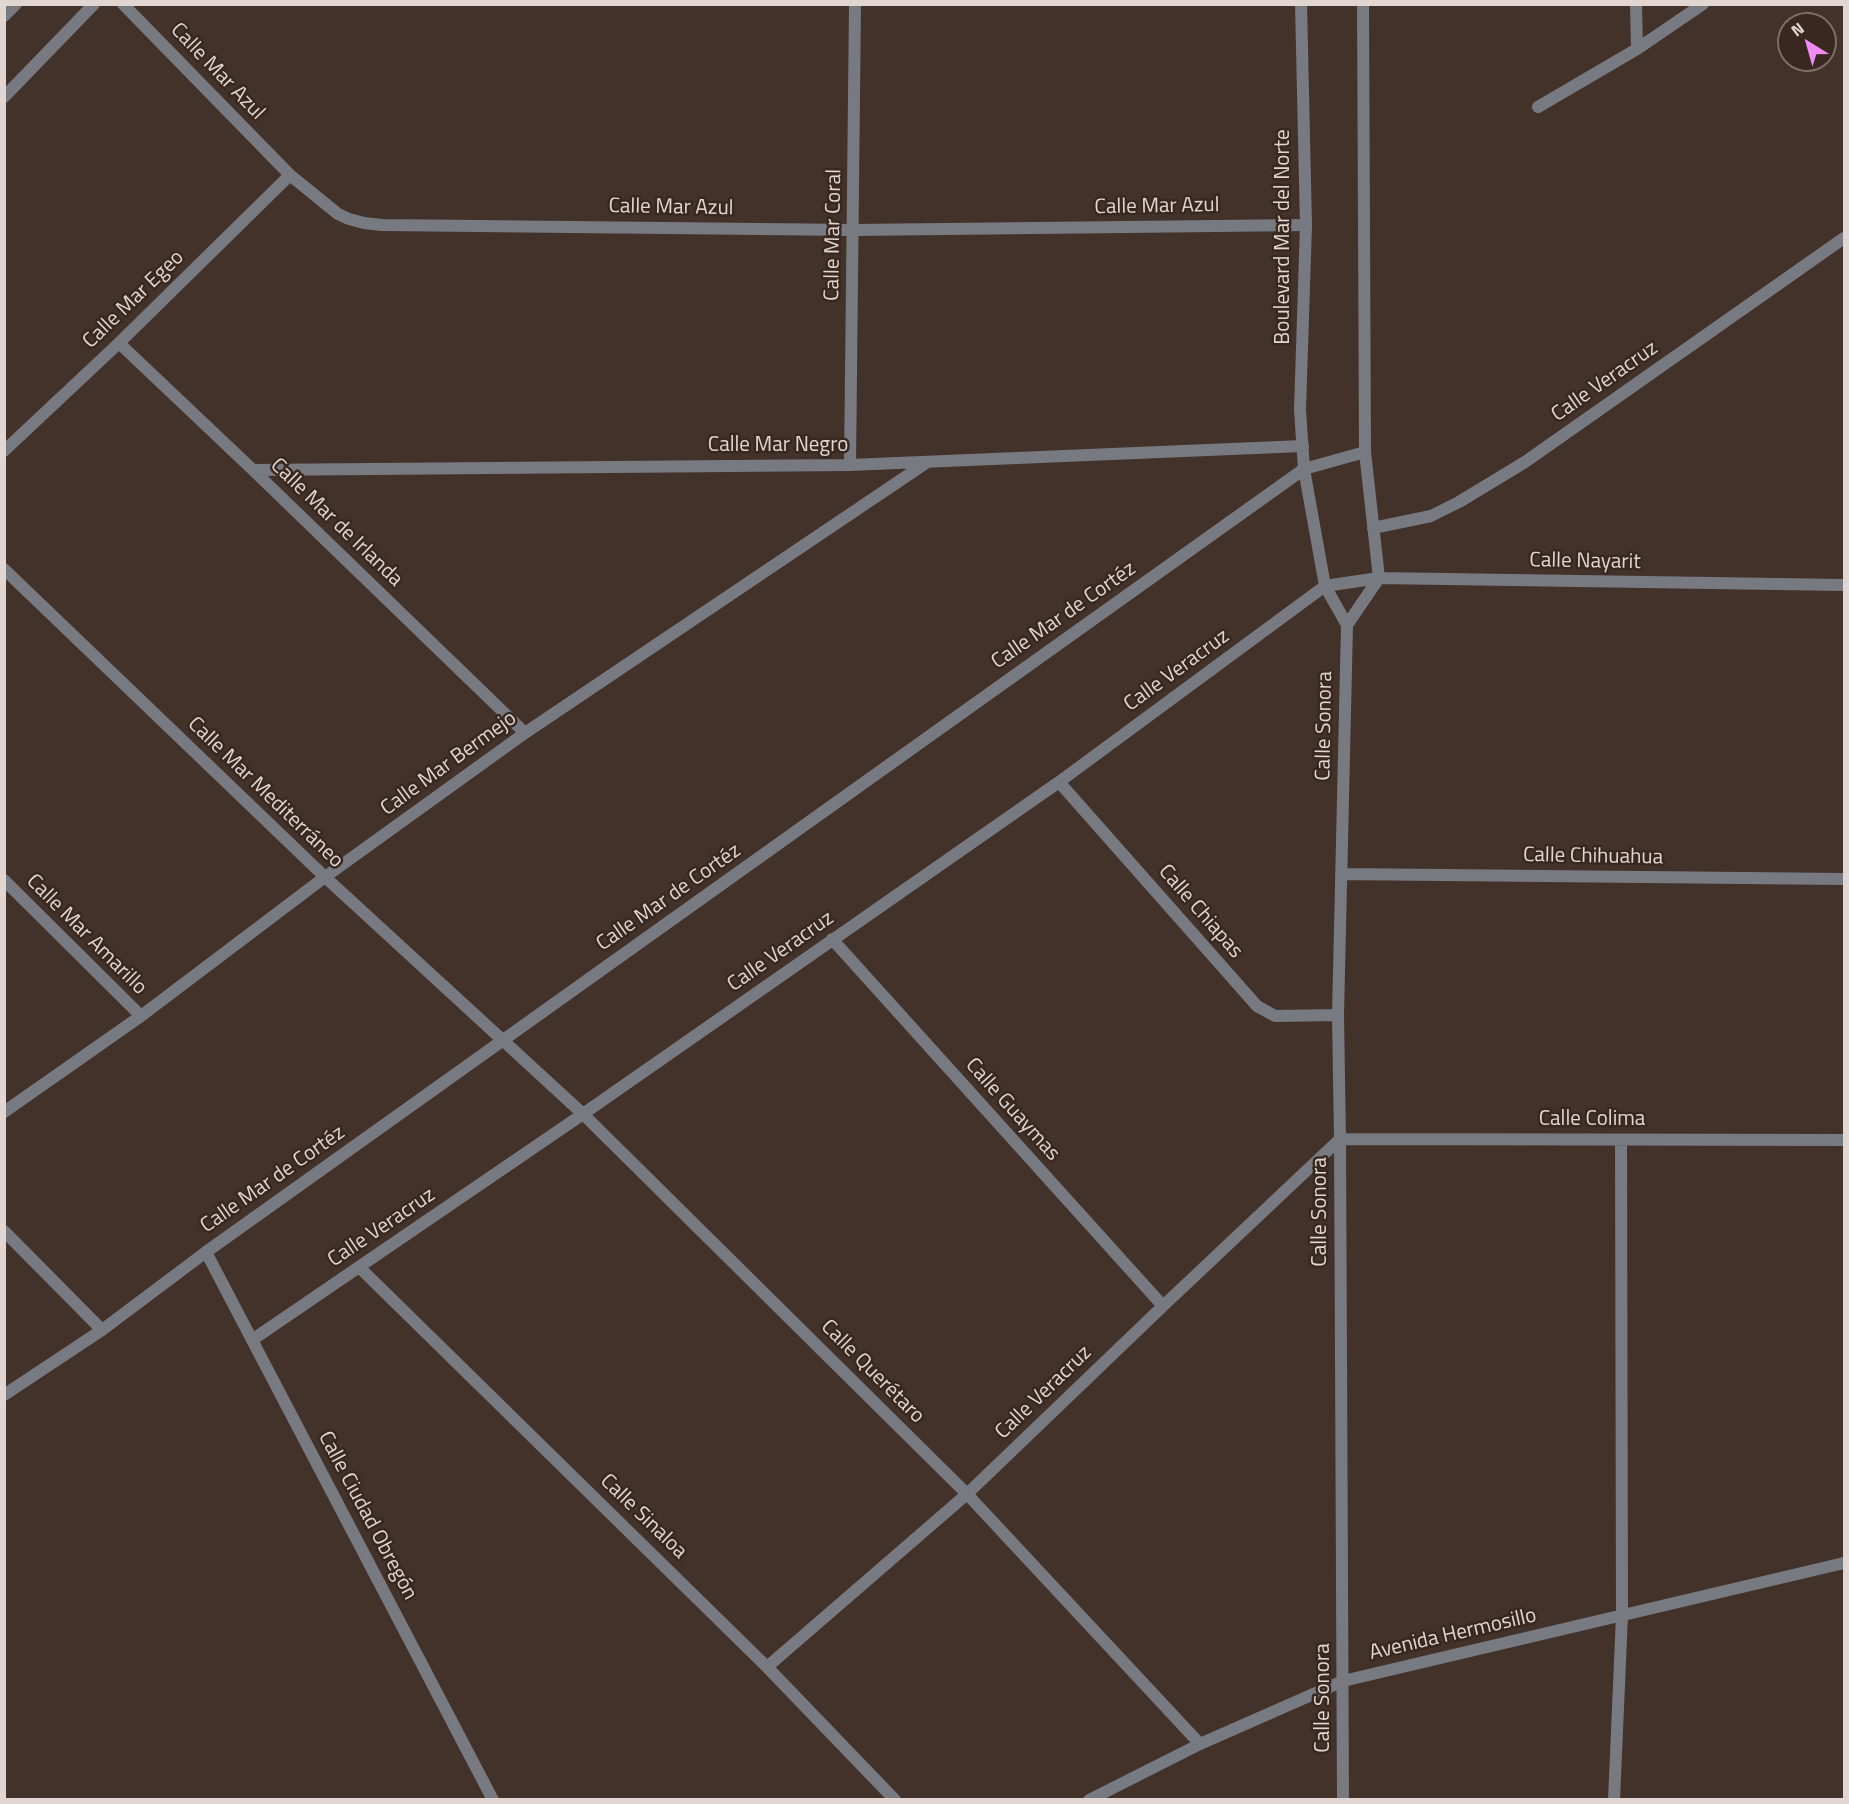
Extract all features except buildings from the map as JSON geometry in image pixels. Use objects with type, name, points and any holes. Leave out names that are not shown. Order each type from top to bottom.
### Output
[{"type":"street","points":[[4,16],[16,4]]},
{"type":"street","points":[[4,96],[94,4]]},
{"type":"street","name":"Calle Mar Azul","points":[[123,4],[290,175],[338,214],[349,219],[382,225],[854,230],[1306,225]]},
{"type":"street","name":"Calle Mar Coral","points":[[850,465],[855,4]]},
{"type":"street","name":"Boulevard Mar del Norte","points":[[1301,4],[1306,225],[1300,410],[1304,469]]},
{"type":"street","points":[[1304,469],[1325,586],[1347,625],[1378,578],[1365,452],[1363,4]]},
{"type":"street","points":[[1636,4],[1637,49]]},
{"type":"street","points":[[1538,107],[1637,49],[1703,4]]},
{"type":"street","name":"Calle Mar Egeo","points":[[4,451],[119,343],[290,175]]},
{"type":"street","name":"Calle Veracruz","points":[[1373,528],[1431,516],[1469,497],[1525,462],[1845,238]]},
{"type":"street","name":"Calle Mar de Irlanda","points":[[119,343],[525,733]]},
{"type":"street","name":"Calle Mar Negro","points":[[253,470],[850,465],[1303,446]]},
{"type":"street","name":"Calle Mar de Cortéz","points":[[4,1395],[102,1330],[206,1252],[1304,469],[1365,452]]},
{"type":"street","name":"Calle Mar Bermejo","points":[[4,1112],[141,1016],[325,877],[525,733],[926,463]]},
{"type":"street","name":"Calle Mar Mediterráneo","points":[[4,569],[325,877],[503,1040]]},
{"type":"street","name":"Calle Nayarit","points":[[1325,586],[1378,578],[1845,585]]},
{"type":"street","name":"Calle Veracruz","points":[[252,1340],[583,1114],[1059,782],[1325,586]]},
{"type":"street","name":"Calle Sonora","points":[[1343,1800],[1338,1015],[1347,625]]},
{"type":"street","name":"Calle Chiapas","points":[[1059,782],[1257,1006],[1275,1016],[1338,1015]]},
{"type":"street","name":"Calle Chihuahua","points":[[1341,874],[1845,879]]},
{"type":"street","name":"Calle Mar Amarillo","points":[[4,880],[141,1016]]},
{"type":"street","name":"Calle Guaymas","points":[[832,939],[1163,1306]]},
{"type":"street","name":"Calle Querétaro","points":[[503,1040],[583,1114],[967,1494],[1200,1744]]},
{"type":"street","name":"Calle Veracruz","points":[[767,1667],[967,1494],[1340,1139]]},
{"type":"street","name":"Calle Colima","points":[[1340,1139],[1845,1140]]},
{"type":"street","points":[[1614,1800],[1622,1615],[1621,1140]]},
{"type":"street","points":[[4,1231],[102,1330]]},
{"type":"street","name":"Calle Ciudad Obregón","points":[[206,1252],[493,1800]]},
{"type":"street","name":"Calle Sinaloa","points":[[359,1267],[767,1667],[895,1800]]},
{"type":"street","name":"Avenida Hermosillo","points":[[1089,1800],[1200,1744],[1343,1681],[1845,1563]]}]
